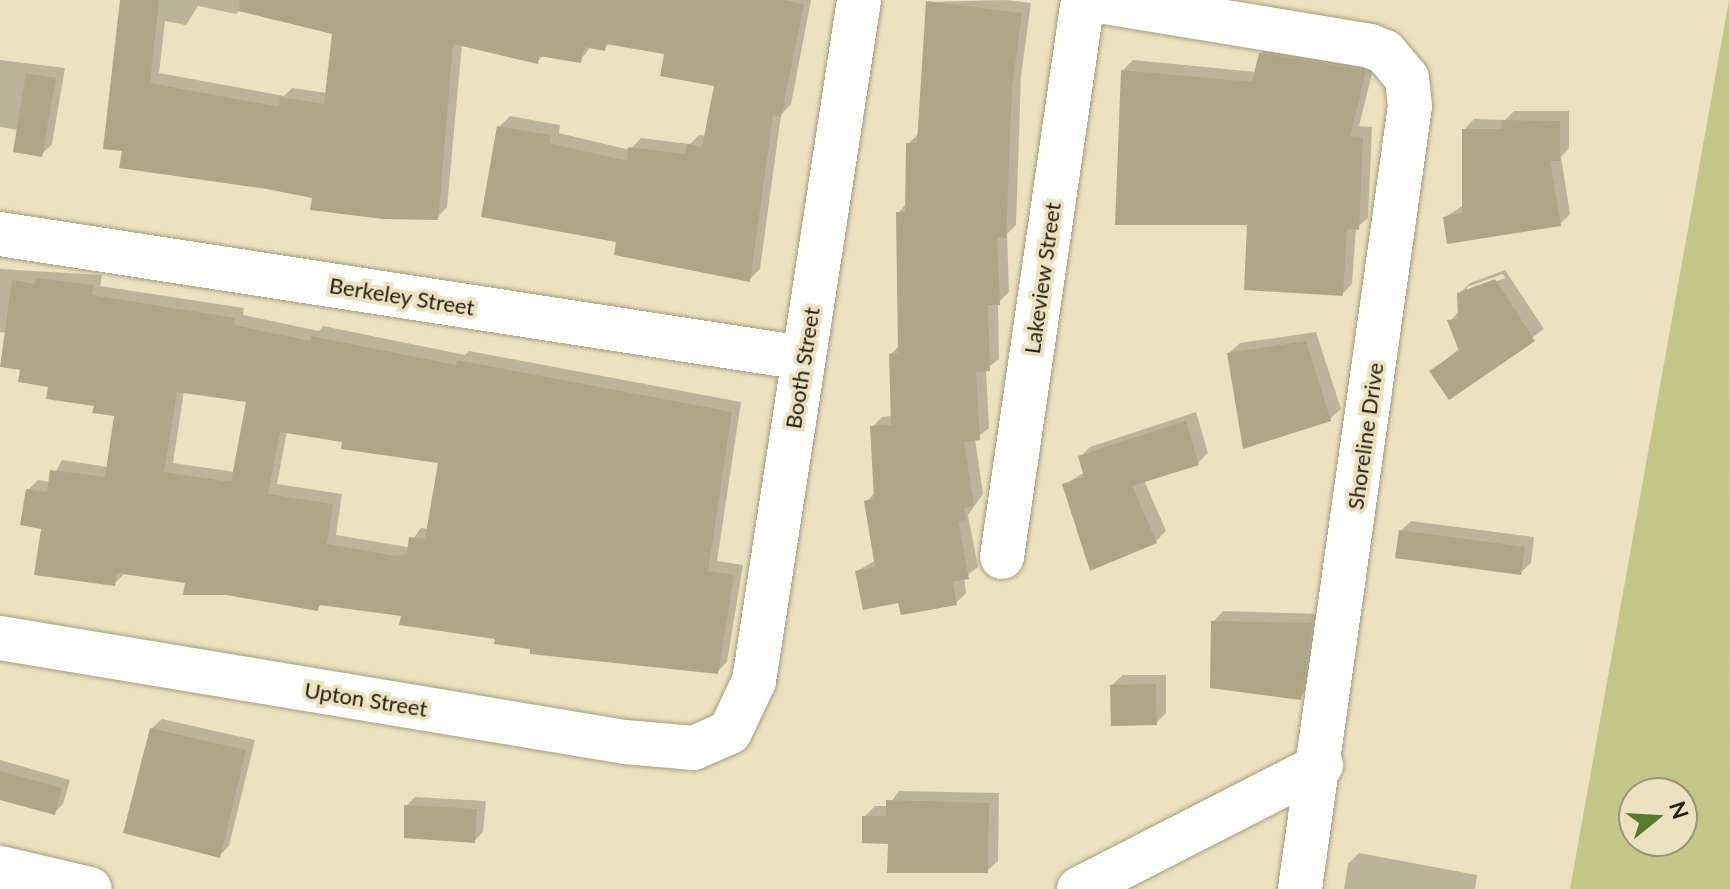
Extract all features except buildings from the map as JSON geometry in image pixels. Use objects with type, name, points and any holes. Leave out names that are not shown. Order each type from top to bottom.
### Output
[{"type":"street","name":"Booth Street","points":[[730,732],[754,681],[859,0]]},
{"type":"street","name":"Lakeview Street","points":[[1002,557],[1083,0]]},
{"type":"street","name":"Shoreline Drive","points":[[1093,0],[1370,46],[1399,65],[1410,106],[1321,765],[1300,889]]},
{"type":"street","name":"Berkeley Street","points":[[0,234],[803,358]]},
{"type":"street","name":"Upton Street","points":[[0,638],[625,742],[694,748],[730,732]]},
{"type":"street","points":[[1079,889],[1321,765]]},
{"type":"street","points":[[0,868],[90,889]]},
{"type":"green space","points":[[1729,0],[1730,889],[1570,889]]}]
